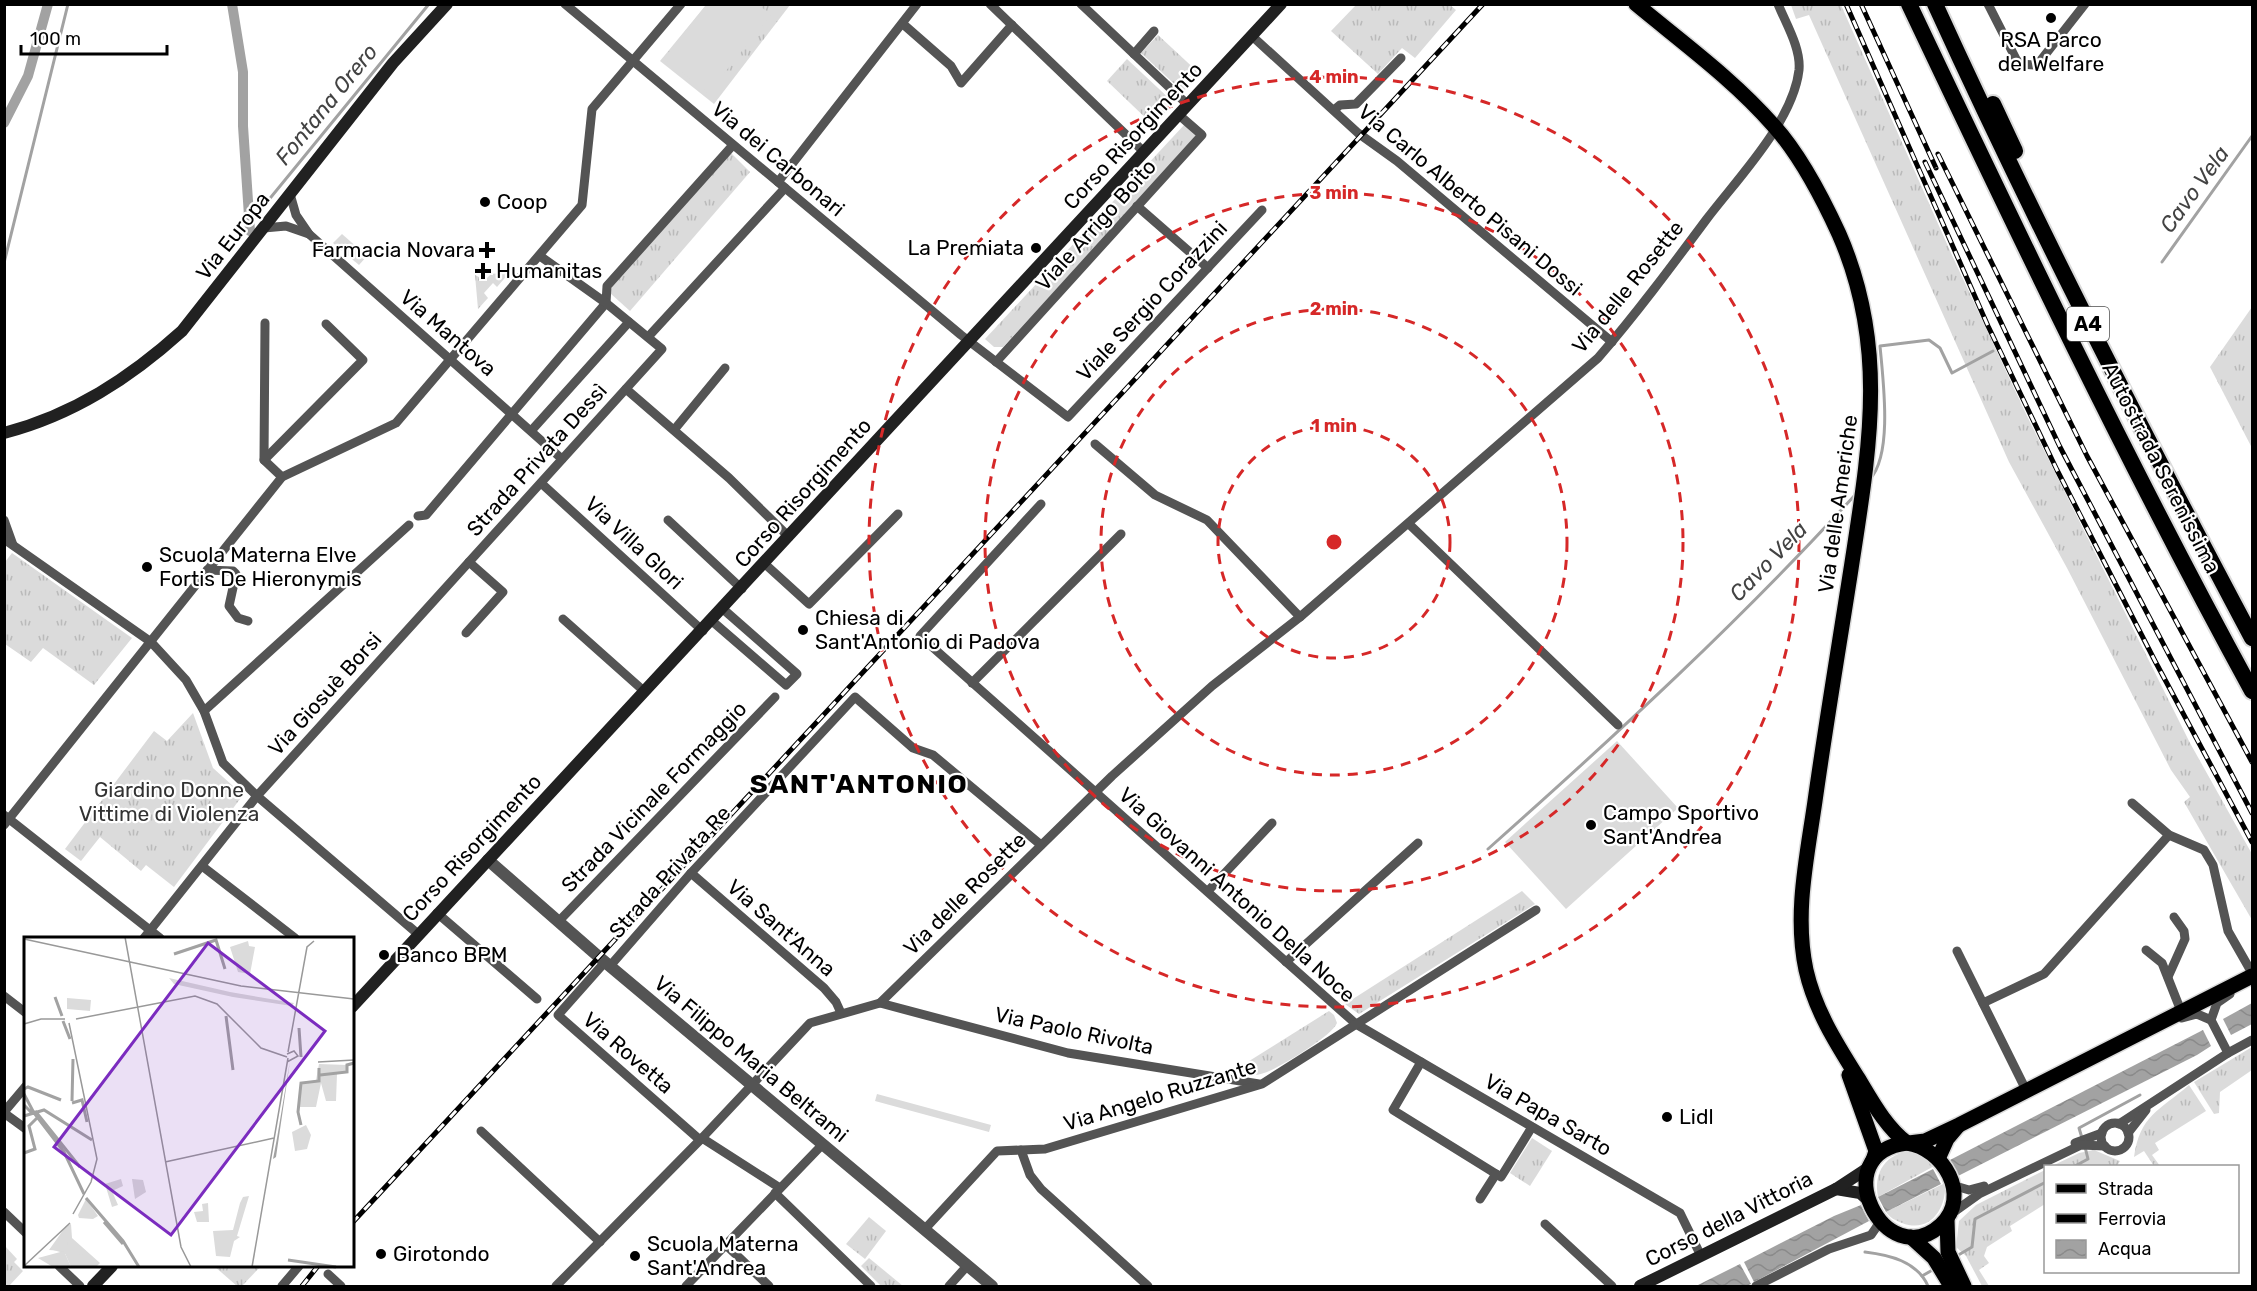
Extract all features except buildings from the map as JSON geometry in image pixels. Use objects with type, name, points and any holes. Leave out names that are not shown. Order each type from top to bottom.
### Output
[{"type":"highway","name":"Autostrada Serenissima","points":[[1909,4],[2043,287],[2193,583],[2253,691]]},
{"type":"highway","name":"Autostrada Serenissima","points":[[1935,4],[1993,132],[2098,345],[2253,638]]},
{"type":"highway","points":[[1945,4],[2103,330]]},
{"type":"highway","points":[[2242,599],[2253,626]]},
{"type":"main road","name":"Via Europa","points":[[4,433],[37,425],[74,408],[145,365],[182,331],[202,309],[393,63],[447,4]]},
{"type":"main road","name":"Corso Risorgimento","points":[[354,1004],[742,589],[1281,4]]},
{"type":"main road","name":"Via delle Americhe","points":[[1636,4],[1743,94],[1776,128],[1818,191],[1840,236],[1858,289],[1868,339],[1872,389],[1869,455],[1818,777],[1800,929],[1806,970],[1817,1007],[1881,1115],[1908,1143]]},
{"type":"main road","points":[[1868,1200],[1866,1189],[1871,1164],[1888,1147],[1926,1141],[2251,976]]},
{"type":"main road","name":"Via delle Americhe","points":[[1839,1047],[1876,1151],[1871,1164]]},
{"type":"main road","points":[[1940,1160],[1947,1139],[1959,1125]]},
{"type":"main road","points":[[1908,1143],[1930,1151],[1940,1160],[1952,1182],[1954,1195],[1948,1217],[1945,1262],[1952,1287]]},
{"type":"main road","name":"Corso della Vittoria","points":[[1640,1287],[1836,1189],[1871,1164]]},
{"type":"main road","points":[[1836,1189],[1860,1193],[1868,1200],[1886,1228],[1911,1237],[1945,1262],[1964,1287]]},
{"type":"main road","points":[[1911,1237],[1928,1234],[1948,1217]]},
{"type":"main road","points":[[93,1287],[111,1267]]},
{"type":"street","name":"Via dei Carbonari","points":[[565,4],[969,342],[1068,417]]},
{"type":"street","points":[[147,935],[6,820],[282,477],[396,423],[540,256],[582,205],[592,109],[681,4]]},
{"type":"street","points":[[540,256],[606,303],[648,337],[781,185],[917,4]]},
{"type":"street","points":[[990,4],[1144,152]]},
{"type":"street","name":"Via delle Rosette","points":[[556,1287],[752,1086],[810,1023],[880,1002],[1041,844],[1212,686],[1300,617],[1598,358],[1776,128],[1794,92],[1799,69],[1798,56],[1778,4]]},
{"type":"street","points":[[1988,4],[2016,59],[2020,64],[2028,66],[2041,60],[2085,4]]},
{"type":"street","points":[[1087,6],[1188,105]]},
{"type":"street","points":[[903,24],[951,66],[961,83],[1011,25]]},
{"type":"street","points":[[1134,54],[1154,31]]},
{"type":"street","name":"Via Carlo Alberto Pisani Dossi","points":[[1252,36],[1334,110],[1612,342]]},
{"type":"street","points":[[1334,110],[1340,105],[1356,104],[1401,57]]},
{"type":"street","name":"Viale Arrigo Boito","points":[[996,362],[1202,135],[1179,115]]},
{"type":"street","points":[[418,516],[426,515],[513,414],[606,303],[608,286],[733,145]]},
{"type":"street","name":"Via Mantova","points":[[290,194],[296,215],[309,234],[562,459]]},
{"type":"street","points":[[1137,206],[1208,268]]},
{"type":"street","name":"Viale Sergio Corazzini","points":[[1068,417],[1262,210]]},
{"type":"street","name":"Via Mantova","points":[[264,228],[286,226],[309,234]]},
{"type":"street","points":[[531,431],[629,322]]},
{"type":"street","points":[[265,323],[264,460],[282,477]]},
{"type":"street","points":[[264,460],[363,360],[326,324]]},
{"type":"street","name":"Strada Privata Dessì","points":[[466,633],[503,592],[469,561],[662,349],[648,337]]},
{"type":"street","points":[[674,430],[725,368]]},
{"type":"street","points":[[626,388],[729,477],[789,537]]},
{"type":"street","points":[[1095,444],[1155,495],[1207,520],[1300,617]]},
{"type":"street","name":"Via Villa Glori","points":[[541,483],[703,631]]},
{"type":"street","name":"Via Giovanni Antonio Della Noce","points":[[1041,504],[920,636],[1356,1023]]},
{"type":"street","points":[[765,564],[809,604],[898,514]]},
{"type":"street","points":[[4,520],[9,542],[151,642],[186,680],[204,711],[223,763],[257,796],[418,934]]},
{"type":"street","points":[[668,520],[742,589]]},
{"type":"street","points":[[1408,524],[1618,725]]},
{"type":"street","points":[[204,711],[409,525]]},
{"type":"street","points":[[972,683],[1121,534]]},
{"type":"street","name":"Via Giosuè Borsi","points":[[147,935],[257,796],[469,561]]},
{"type":"street","points":[[207,570],[233,571],[236,574],[229,606],[238,618],[248,621]]},
{"type":"street","points":[[712,621],[786,685],[797,675],[723,609]]},
{"type":"street","points":[[563,619],[645,692]]},
{"type":"street","name":"Strada Vicinale Formaggio","points":[[558,922],[775,697]]},
{"type":"street","name":"Strada Privata Re","points":[[607,964],[855,697],[912,748],[933,755],[1041,844]]},
{"type":"street","points":[[2132,803],[2169,835],[2204,850],[2213,866],[2228,931],[2251,976],[2237,991],[2217,1003],[2211,1020]]},
{"type":"street","points":[[1208,891],[1272,823]]},
{"type":"street","points":[[1983,1003],[2044,974],[2169,835]]},
{"type":"street","points":[[1286,962],[1418,843]]},
{"type":"street","name":"Via Filippo Maria Beltrami","points":[[488,860],[607,964],[992,1287]]},
{"type":"street","points":[[202,866],[292,937]]},
{"type":"street","name":"Via Sant'Anna","points":[[692,873],[824,988],[842,1013]]},
{"type":"street","name":"Via Angelo Ruzzante","points":[[924,1230],[997,1151],[1045,1149],[1262,1084],[1536,910]]},
{"type":"street","points":[[437,913],[537,999]]},
{"type":"street","points":[[2168,977],[2185,939],[2184,931],[2174,917]]},
{"type":"street","points":[[2146,950],[2162,963],[2181,1011]]},
{"type":"street","points":[[1957,951],[2026,1090]]},
{"type":"street","name":"Via Rovetta","points":[[607,964],[558,1015],[701,1139]]},
{"type":"street","points":[[4,996],[24,1011]]},
{"type":"street","name":"Via Paolo Rivolta","points":[[880,1002],[1068,1053],[1262,1084]]},
{"type":"street","points":[[2152,1026],[2168,1026],[2187,1016],[2197,1014],[2211,1020],[2226,1048]]},
{"type":"street","name":"Via Papa Sarto","points":[[1356,1023],[1680,1213],[1701,1256]]},
{"type":"street","points":[[1948,1217],[1979,1194],[2102,1133],[2107,1126],[2119,1124],[2150,1106],[2226,1048],[2253,1040]]},
{"type":"street","points":[[1421,1062],[1393,1110],[1501,1177],[1532,1127]]},
{"type":"street","points":[[24,1088],[4,1112],[24,1127]]},
{"type":"street","points":[[1952,1182],[1977,1190],[2084,1142],[2105,1146],[2115,1151],[2123,1148],[2128,1142],[2128,1133],[2150,1106]]},
{"type":"street","points":[[2119,1124],[2128,1133]]},
{"type":"street","points":[[481,1131],[600,1242]]},
{"type":"street","points":[[2102,1133],[2105,1146]]},
{"type":"street","points":[[701,1139],[778,1191],[871,1287]]},
{"type":"street","points":[[686,1287],[822,1144]]},
{"type":"street","points":[[1021,1150],[1030,1175],[1041,1189],[1148,1287]]},
{"type":"street","points":[[1480,1199],[1496,1174]]},
{"type":"street","points":[[5,1214],[24,1231]]},
{"type":"street","points":[[1756,1287],[1829,1249],[1871,1235],[1879,1219]]},
{"type":"street","points":[[1545,1224],[1612,1287]]},
{"type":"street","points":[[726,1245],[769,1287]]},
{"type":"street","points":[[949,1287],[967,1266]]},
{"type":"street","points":[[59,1267],[80,1287]]},
{"type":"street","points":[[282,1287],[298,1267]]},
{"type":"street","points":[[328,1274],[341,1287]]},
{"type":"green space","points":[[706,5],[790,5],[714,104],[660,61]]},
{"type":"green space","points":[[706,5],[759,5],[771,15],[708,93],[664,58]]},
{"type":"green space","points":[[1356,5],[1450,5],[1456,10],[1415,58],[1402,48],[1378,74],[1331,31]]},
{"type":"green space","points":[[1791,5],[1841,5],[1951,253],[2027,416],[2190,743],[2252,854],[2252,920],[2184,802],[2190,797],[2171,770],[2067,568],[2009,462],[1809,15],[1796,19]]},
{"type":"green space","points":[[1158,35],[1200,74],[1183,92],[1141,53]]},
{"type":"green space","points":[[1127,59],[1174,103],[1153,125],[1107,81]]},
{"type":"green space","points":[[1185,124],[1195,133],[1196,138],[1003,347],[994,347],[985,339]]},
{"type":"green space","points":[[730,152],[750,172],[630,311],[610,293],[612,286]]},
{"type":"green space","points":[[342,234],[367,256],[359,265],[333,243]]},
{"type":"green space","points":[[510,272],[497,287],[493,283],[484,293],[488,298],[478,309],[475,275],[485,280],[491,274]]},
{"type":"green space","points":[[2252,307],[2252,448],[2210,367]]},
{"type":"green space","points":[[12,553],[132,638],[94,685],[43,648],[31,662],[5,644],[5,562]]},
{"type":"green space","name":"Giardino Donne Vittime di Violenza","points":[[193,713],[213,768],[243,795],[174,887],[146,865],[141,871],[100,837],[81,861],[65,849],[154,731],[167,741]]},
{"type":"green space","name":"Campo Sportivo Sant'Andrea","points":[[1617,741],[1678,808],[1566,909],[1505,842]]},
{"type":"green space","points":[[1522,891],[1535,904],[1359,1014],[1345,1004]]},
{"type":"green space","points":[[1329,1011],[1334,1015],[1337,1023],[1317,1043],[1262,1074],[1230,1073]]},
{"type":"green space","points":[[2252,1047],[2252,1070],[2220,1092],[2219,1113],[2214,1114],[2194,1082]]},
{"type":"green space","points":[[2189,1085],[2206,1111],[2155,1143],[2159,1150],[2152,1155],[2159,1165],[2153,1165],[2144,1151],[2134,1157],[2141,1132],[2160,1108]]},
{"type":"green space","points":[[877,1094],[991,1125],[989,1132],[875,1101]]},
{"type":"green space","points":[[1532,1138],[1552,1151],[1530,1186],[1510,1173]]},
{"type":"green space","points":[[2094,1150],[2120,1161],[2118,1165],[2054,1165],[2079,1153]]},
{"type":"green space","points":[[1912,1151],[1921,1153],[1936,1165],[1878,1197],[1878,1180],[1883,1165],[1895,1156]]},
{"type":"green space","points":[[2044,1171],[2044,1205],[2010,1226],[2012,1231],[1987,1247],[1984,1256],[1989,1263],[1979,1270],[1989,1286],[1982,1286],[1966,1256],[1956,1247],[1959,1221],[1976,1205]]},
{"type":"green space","points":[[1945,1183],[1940,1210],[1928,1222],[1921,1225],[1902,1223],[1886,1212]]},
{"type":"green space","points":[[869,1217],[886,1231],[865,1259],[846,1244]]},
{"type":"green space","points":[[5,1246],[17,1259],[14,1262],[23,1271],[9,1286],[5,1286]]},
{"type":"green space","points":[[869,1258],[903,1286],[881,1286],[861,1266]]},
{"type":"green space","points":[[215,1267],[260,1267],[242,1286],[237,1286]]},
{"type":"water","points":[[2252,1003],[2252,1024],[2231,1035],[2223,1019]]},
{"type":"water","points":[[2203,1030],[2211,1046],[2197,1055],[1958,1176],[1950,1160]]},
{"type":"water","points":[[1933,1169],[1941,1184],[1886,1212],[1878,1197]]},
{"type":"water","points":[[1861,1205],[1869,1221],[1754,1282],[1744,1262],[1834,1216]]},
{"type":"water","points":[[1740,1264],[1751,1284],[1746,1286],[1696,1286]]},
{"type":"waterway","points":[[4,123],[28,76],[48,4]]},
{"type":"waterway","points":[[4,263],[68,4]]},
{"type":"waterway","points":[[232,4],[243,72],[243,126],[250,231]]},
{"type":"waterway","name":"Fontana Orero","points":[[249,224],[429,4]]},
{"type":"waterway","name":"Cavo Vela","points":[[2162,262],[2252,136]]},
{"type":"waterway","name":"Cavo Vela","points":[[1870,479],[1877,468],[1884,435],[1885,416],[1880,346],[1929,340],[1940,348],[1952,373],[1993,351]]},
{"type":"waterway","name":"Cavo Vela","points":[[1488,849],[1583,764],[1722,633],[1855,495]]},
{"type":"waterway","points":[[2082,1138],[2079,1128],[2140,1095]]},
{"type":"waterway","points":[[2077,1165],[2088,1159],[2085,1147]]},
{"type":"waterway","points":[[1955,1257],[1972,1247],[1975,1219],[2044,1183]]},
{"type":"waterway","points":[[1865,1252],[1893,1257],[1910,1265],[1923,1277],[1928,1286]]},
{"type":"waterway","points":[[1922,1276],[1936,1268]]},
{"type":"railway","points":[[354,1221],[1483,4]]},
{"type":"railway","points":[[1846,4],[1988,326],[2057,470],[2155,661],[2252,842]]},
{"type":"railway","points":[[1861,4],[1936,168]]},
{"type":"railway","points":[[1938,154],[2087,456],[2252,762]]},
{"type":"railway","points":[[1925,162],[2060,447],[2252,813]]},
{"type":"railway","points":[[302,1286],[317,1267]]},
{"type":"place","name":"RSA Parco del Welfare","points":[[2051,18]]},
{"type":"place","name":"Coop","points":[[485,202]]},
{"type":"place","name":"La Premiata","points":[[1036,248]]},
{"type":"place","name":"Farmacia Novara","points":[[487,250]]},
{"type":"place","name":"Humanitas","points":[[483,271]]},
{"type":"place","name":"Scuola Materna Elve Fortis De Hieronymis","points":[[147,567]]},
{"type":"place","name":"Chiesa di Sant'Antonio di Padova","points":[[803,630]]},
{"type":"place","name":"Campo Sportivo Sant'Andrea","points":[[1591,825]]},
{"type":"place","name":"Banco BPM","points":[[384,955]]},
{"type":"place","name":"Lidl","points":[[1667,1117]]},
{"type":"place","name":"Girotondo","points":[[381,1254]]},
{"type":"place","name":"Scuola Materna Sant'Andrea","points":[[635,1256]]},
{"type":"district","name":"SANT'ANTONIO","points":[[859,784]]}]
